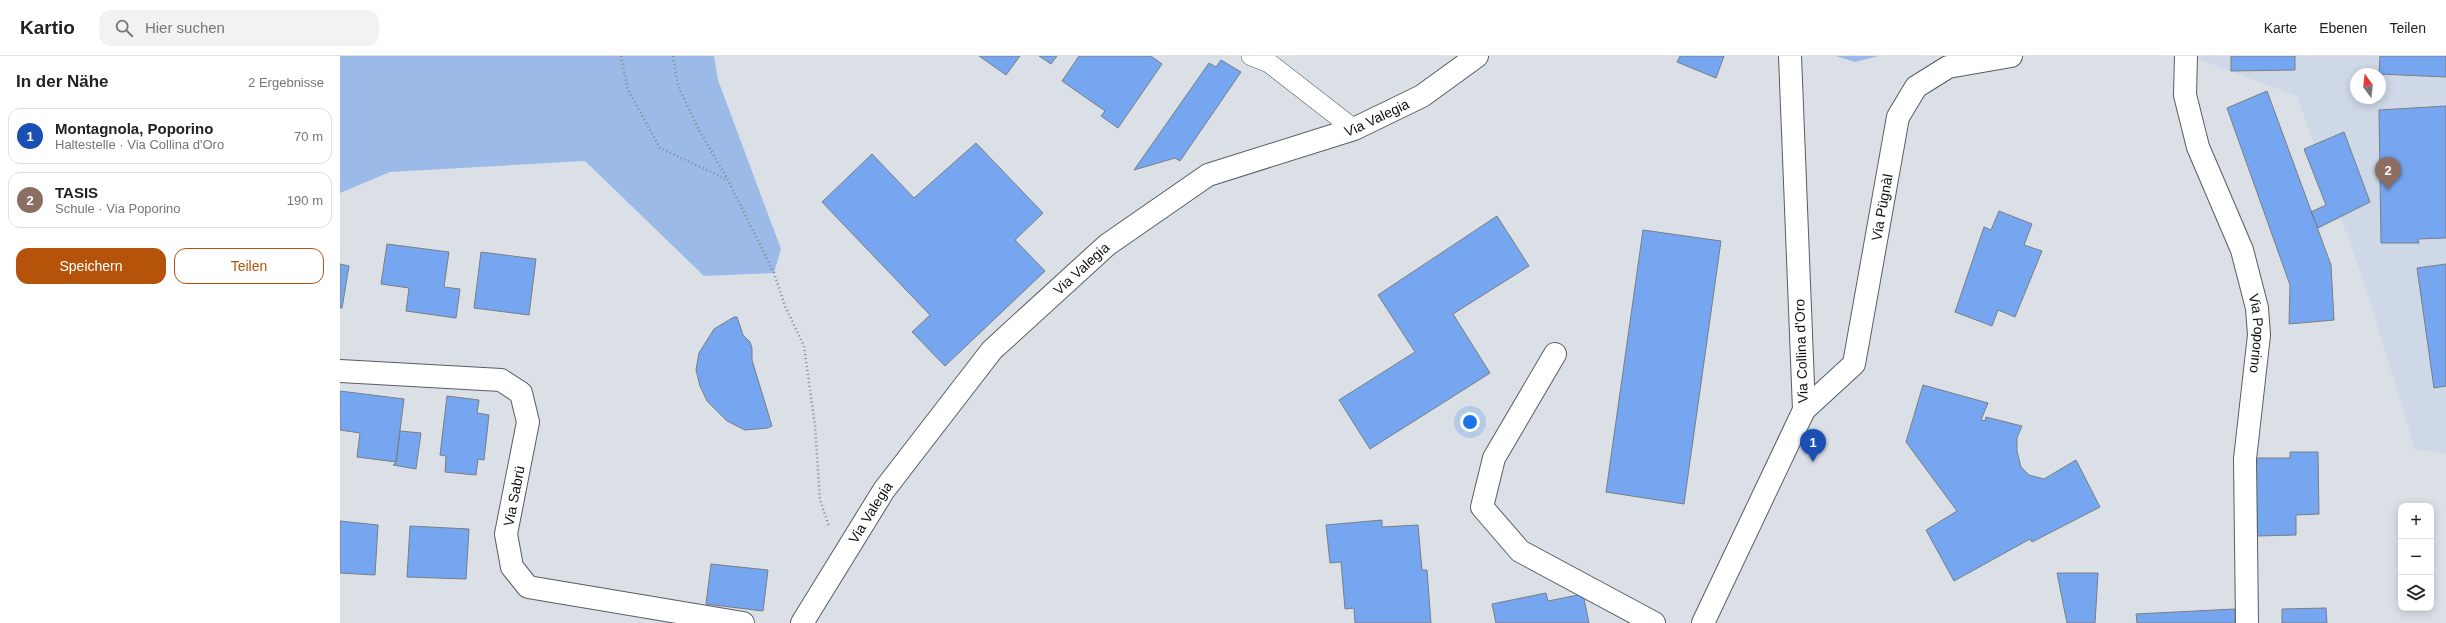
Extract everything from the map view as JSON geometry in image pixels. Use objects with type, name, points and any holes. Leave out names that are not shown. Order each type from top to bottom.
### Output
[{"type":"street","name":"Via Valegia","points":[[802,623],[840,558],[884,490],[992,350],[1107,245],[1208,175],[1354,129],[1422,96],[1477,56]]},
{"type":"street","name":"Via Collina d'Oro","points":[[1703,623],[1804,410],[1790,56]]},
{"type":"street","name":"Via Pügnàl","points":[[1804,410],[1854,364],[1898,117],[1916,87],[1948,67],[2011,56]]},
{"type":"street","name":"Via Poporino","points":[[2186,56],[2185,95],[2198,147],[2242,250],[2257,308],[2259,335],[2246,459],[2247,623]]},
{"type":"street","points":[[1555,354],[1494,458],[1482,507],[1520,551],[1654,623]]},
{"type":"street","name":"Via Sabrü","points":[[340,371],[501,380],[521,393],[528,422],[506,534],[512,567],[528,587],[742,623]]},
{"type":"lane","points":[[1251,56],[1269,63],[1354,129]]},
{"type":"path","points":[[621,56],[628,90],[660,148],[728,180]]},
{"type":"path","points":[[673,56],[678,86],[698,128],[728,180],[774,274],[785,306],[804,346],[815,426],[820,500],[840,558]]},
{"type":"shaded area","points":[[340,56],[714,56],[718,80],[781,249],[774,273],[704,276],[585,161],[390,172],[340,193]]},
{"type":"shaded area","points":[[1836,56],[1879,56],[1855,62]]},
{"type":"shaded area","points":[[2190,56],[2446,56],[2446,454],[2415,449],[2364,282],[2297,96]]},
{"type":"building","points":[[979,56],[1020,56],[1006,75]]},
{"type":"building","points":[[1039,56],[1057,56],[1051,64]]},
{"type":"building","points":[[1079,56],[1151,56],[1162,64],[1118,128],[1101,116],[1105,111],[1062,81]]},
{"type":"building","points":[[1680,56],[1724,56],[1716,78],[1677,62]]},
{"type":"building","points":[[2231,56],[2295,56],[2295,70],[2231,71]]},
{"type":"building","points":[[2380,56],[2446,56],[2446,77],[2386,74],[2386,68],[2379,68]]},
{"type":"building","points":[[1221,60],[1241,72],[1180,161],[1175,158],[1134,170],[1209,63],[1216,67]]},
{"type":"building","points":[[2267,91],[2331,265],[2334,320],[2289,324],[2290,285],[2227,108]]},
{"type":"building","points":[[2446,106],[2446,238],[2418,239],[2419,243],[2381,243],[2379,110]]},
{"type":"building","points":[[2344,132],[2370,202],[2318,228],[2311,212],[2326,205],[2304,149]]},
{"type":"building","points":[[976,143],[1043,213],[1015,240],[1045,271],[945,366],[912,332],[930,315],[822,202],[872,154],[914,198]]},
{"type":"building","points":[[1999,211],[2032,224],[2024,245],[2042,251],[2015,317],[1998,310],[1992,326],[1955,312],[1984,227],[1991,230]]},
{"type":"building","points":[[1497,216],[1529,266],[1453,314],[1490,373],[1370,449],[1339,400],[1415,352],[1378,295]]},
{"type":"building","points":[[1643,230],[1721,241],[1684,504],[1606,492]]},
{"type":"building","points":[[387,244],[449,252],[444,287],[460,289],[456,318],[406,311],[409,288],[381,284]]},
{"type":"building","points":[[481,252],[536,259],[529,315],[474,308]]},
{"type":"building","points":[[340,264],[349,266],[342,308],[340,308]]},
{"type":"building","points":[[2446,264],[2446,386],[2434,388],[2417,268]]},
{"type":"building","points":[[734,317],[737,317],[743,335],[750,342],[752,348],[752,360],[772,426],[768,428],[745,430],[727,421],[707,401],[700,386],[696,370],[699,353],[714,329]]},
{"type":"building","points":[[1923,385],[1988,403],[1981,420],[1985,421],[1986,417],[2022,426],[2017,438],[2017,451],[2021,467],[2029,475],[2044,479],[2076,460],[2100,507],[2032,542],[2030,539],[1954,581],[1926,530],[1957,511],[1906,442]]},
{"type":"building","points":[[340,391],[404,399],[396,462],[357,457],[360,433],[340,430]]},
{"type":"building","points":[[447,396],[479,400],[477,413],[489,415],[484,460],[478,459],[476,475],[445,472],[446,456],[440,455]]},
{"type":"building","points":[[400,431],[421,433],[416,469],[393,465],[396,462]]},
{"type":"building","points":[[2290,452],[2318,452],[2319,514],[2296,515],[2296,535],[2257,536],[2256,458],[2290,458]]},
{"type":"building","points":[[1382,520],[1382,527],[1418,525],[1422,570],[1427,570],[1431,623],[1355,623],[1354,608],[1345,609],[1341,562],[1330,563],[1326,525]]},
{"type":"building","points":[[340,521],[378,525],[375,575],[340,573]]},
{"type":"building","points":[[410,526],[469,529],[466,579],[407,577]]},
{"type":"building","points":[[711,564],[768,570],[763,611],[706,604]]},
{"type":"building","points":[[2057,573],[2098,573],[2095,623],[2067,623]]},
{"type":"building","points":[[1546,593],[1548,601],[1583,594],[1589,623],[1496,623],[1492,604]]},
{"type":"building","points":[[2326,608],[2327,623],[2282,623],[2282,609]]},
{"type":"building","points":[[2235,609],[2235,623],[2137,623],[2136,614]]},
{"type":"place","name":"TASIS","points":[[2388,190]]},
{"type":"place","name":"Montagnola, Poporino","points":[[1813,462]]}]
